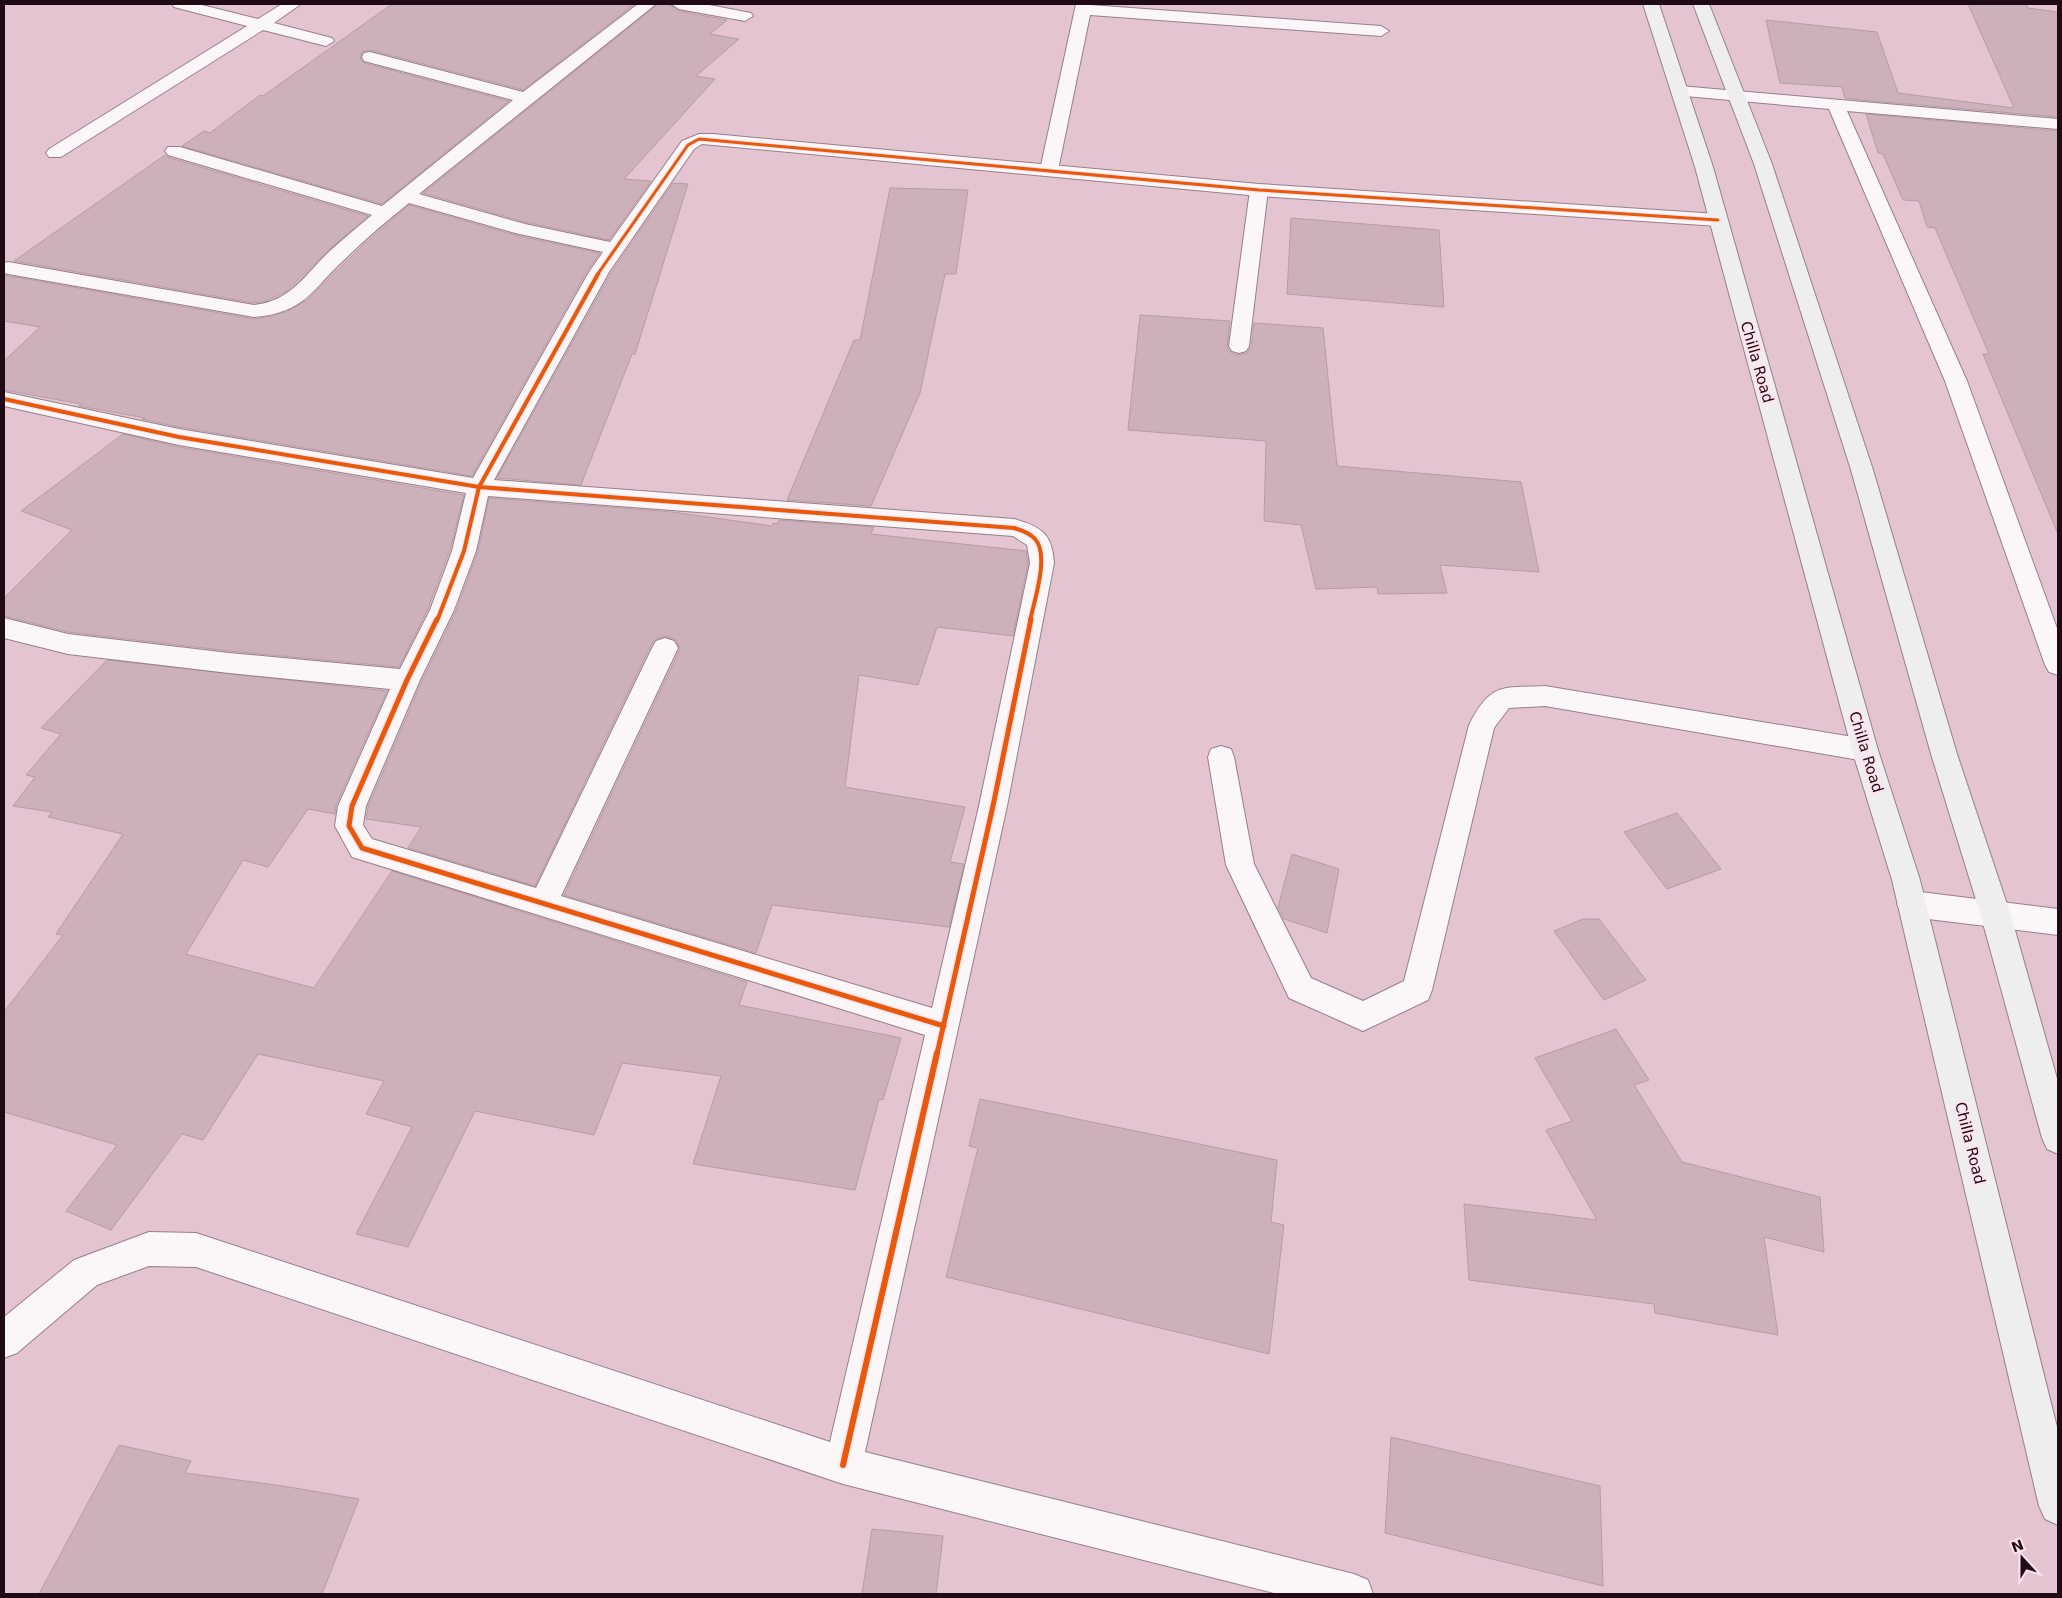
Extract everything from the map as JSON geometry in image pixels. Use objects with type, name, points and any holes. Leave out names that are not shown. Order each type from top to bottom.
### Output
[{"type":"main road","name":"Chilla Road","points":[[1652,4],[1718,220],[1865,750],[1912,904],[2052,1457],[2058,1506]]},
{"type":"main road","points":[[1701,4],[1763,164],[1862,470],[1944,754],[1996,916],[2058,1138]]},
{"type":"street","points":[[180,4],[326,41]]},
{"type":"street","points":[[56,153],[293,4]]},
{"type":"street","points":[[8,268],[254,311],[271,311],[283,307],[299,296],[323,267],[405,196],[524,98],[648,4]]},
{"type":"street","points":[[678,4],[745,16]]},
{"type":"street","points":[[1049,170],[1083,7],[1381,31]]},
{"type":"street","points":[[370,57],[524,98]]},
{"type":"street","points":[[1680,91],[1836,103],[2058,124]]},
{"type":"street","points":[[1836,103],[1956,381],[2058,665]]},
{"type":"street","points":[[944,1026],[362,848],[349,826],[352,806],[407,680],[442,610],[464,551],[479,487],[598,272],[688,144],[699,140],[1259,190],[1718,220]]},
{"type":"street","points":[[174,151],[385,213]]},
{"type":"street","points":[[1239,346],[1259,190]]},
{"type":"street","points":[[405,196],[522,230],[614,249]]},
{"type":"street","points":[[4,399],[179,437],[479,487],[1014,528],[1031,534],[1041,545],[1042,563],[995,796],[843,1465]]},
{"type":"street","points":[[4,628],[68,644],[407,680]]},
{"type":"street","points":[[543,904],[665,648]]},
{"type":"street","points":[[1221,757],[1240,865],[1300,988],[1363,1016],[1417,990],[1482,725],[1502,698],[1546,696],[1865,750]]},
{"type":"street","points":[[1912,904],[1996,916],[2058,922]]},
{"type":"street","points":[[4,1340],[86,1272],[149,1249],[196,1250],[843,1465],[1354,1594]]},
{"type":"building","points":[[392,4],[635,4],[523,90],[370,50],[362,52],[360,58],[364,63],[509,101],[382,204],[182,146],[204,131],[210,133],[260,95],[263,96]]},
{"type":"building","points":[[658,4],[669,4],[679,11],[727,20],[710,34],[739,39],[696,76],[715,79],[624,179],[651,181],[609,240],[525,222],[423,193]]},
{"type":"building","points":[[1968,4],[2026,4],[2028,8],[2058,12],[2058,117],[1861,100],[1845,98],[1842,87],[1780,83],[1766,20],[1877,32],[1898,93],[2014,108]]},
{"type":"building","points":[[1866,114],[2058,131],[2058,534],[1983,354],[1989,354],[1935,228],[1927,227],[1919,201],[1903,200],[1883,154],[1878,153]]},
{"type":"building","points":[[165,155],[368,216],[330,249],[287,291],[267,301],[254,303],[14,261]]},
{"type":"building","points":[[673,183],[688,184],[635,354],[632,354],[581,485],[497,478],[611,273]]},
{"type":"building","points":[[890,188],[968,190],[956,274],[945,274],[920,393],[871,506],[787,500],[854,340],[860,340]]},
{"type":"building","points":[[409,205],[515,235],[600,253],[587,271],[472,476],[179,427],[142,419],[145,418],[79,406],[81,404],[4,390],[4,361],[40,327],[4,321],[4,275],[254,319],[286,312],[307,300],[362,246]]},
{"type":"building","points":[[1291,218],[1439,230],[1444,307],[1287,294]]},
{"type":"building","points":[[1140,315],[1230,321],[1227,347],[1231,353],[1238,355],[1247,353],[1251,347],[1254,323],[1323,328],[1337,466],[1521,482],[1539,572],[1440,565],[1447,593],[1378,594],[1377,587],[1316,589],[1301,525],[1264,521],[1266,441],[1128,430]]},
{"type":"building","points":[[123,434],[179,447],[464,495],[450,550],[428,609],[399,667],[229,651],[68,632],[4,616],[4,598],[72,530],[21,511]]},
{"type":"building","points":[[489,498],[673,512],[772,526],[773,523],[777,524],[779,520],[874,527],[871,534],[1026,551],[1028,563],[1013,636],[937,627],[918,685],[859,675],[845,787],[965,807],[950,862],[964,864],[949,927],[772,905],[756,953],[564,895],[680,649],[676,640],[666,636],[655,639],[650,647],[535,886],[408,848],[421,827],[366,819],[368,807],[422,681],[456,611],[478,551]]},
{"type":"building","points":[[107,660],[387,691],[336,805],[335,814],[308,809],[268,867],[243,860],[186,954],[314,988],[392,871],[747,982],[739,1005],[901,1038],[883,1100],[879,1099],[855,1190],[693,1164],[721,1076],[622,1063],[594,1135],[475,1111],[408,1247],[356,1234],[412,1127],[366,1114],[384,1081],[258,1054],[203,1140],[182,1134],[111,1230],[66,1211],[117,1145],[4,1112],[4,1012],[63,935],[56,934],[123,834],[48,817],[52,812],[13,806],[35,777],[26,775],[61,734],[41,728]]},
{"type":"building","points":[[1677,813],[1721,869],[1667,889],[1624,832]]},
{"type":"building","points":[[1292,854],[1339,869],[1327,933],[1284,919],[1278,907]]},
{"type":"building","points":[[1583,919],[1599,919],[1646,980],[1604,1000],[1554,931]]},
{"type":"building","points":[[1616,1029],[1649,1080],[1634,1085],[1682,1162],[1820,1197],[1824,1252],[1764,1237],[1778,1335],[1655,1313],[1654,1304],[1469,1280],[1464,1204],[1597,1220],[1546,1130],[1572,1121],[1535,1058]]},
{"type":"building","points":[[980,1099],[1277,1160],[1271,1222],[1284,1225],[1269,1354],[946,1277],[978,1148],[969,1146]]},
{"type":"building","points":[[1391,1437],[1600,1486],[1603,1586],[1385,1533]]},
{"type":"building","points":[[119,1445],[191,1461],[185,1473],[283,1486],[359,1499],[322,1594],[39,1594]]},
{"type":"building","points":[[872,1529],[943,1536],[936,1594],[862,1594]]},
{"type":"cycle path","points":[[944,1026],[362,848],[349,826],[352,806],[407,680],[442,610],[464,551],[479,487],[599,272],[688,145],[699,139],[713,139],[1259,190],[1718,220]]},
{"type":"cycle path","points":[[4,399],[179,437],[479,487],[1014,528],[1028,533],[1036,539],[1039,543],[1042,563],[993,806],[843,1465]]}]
